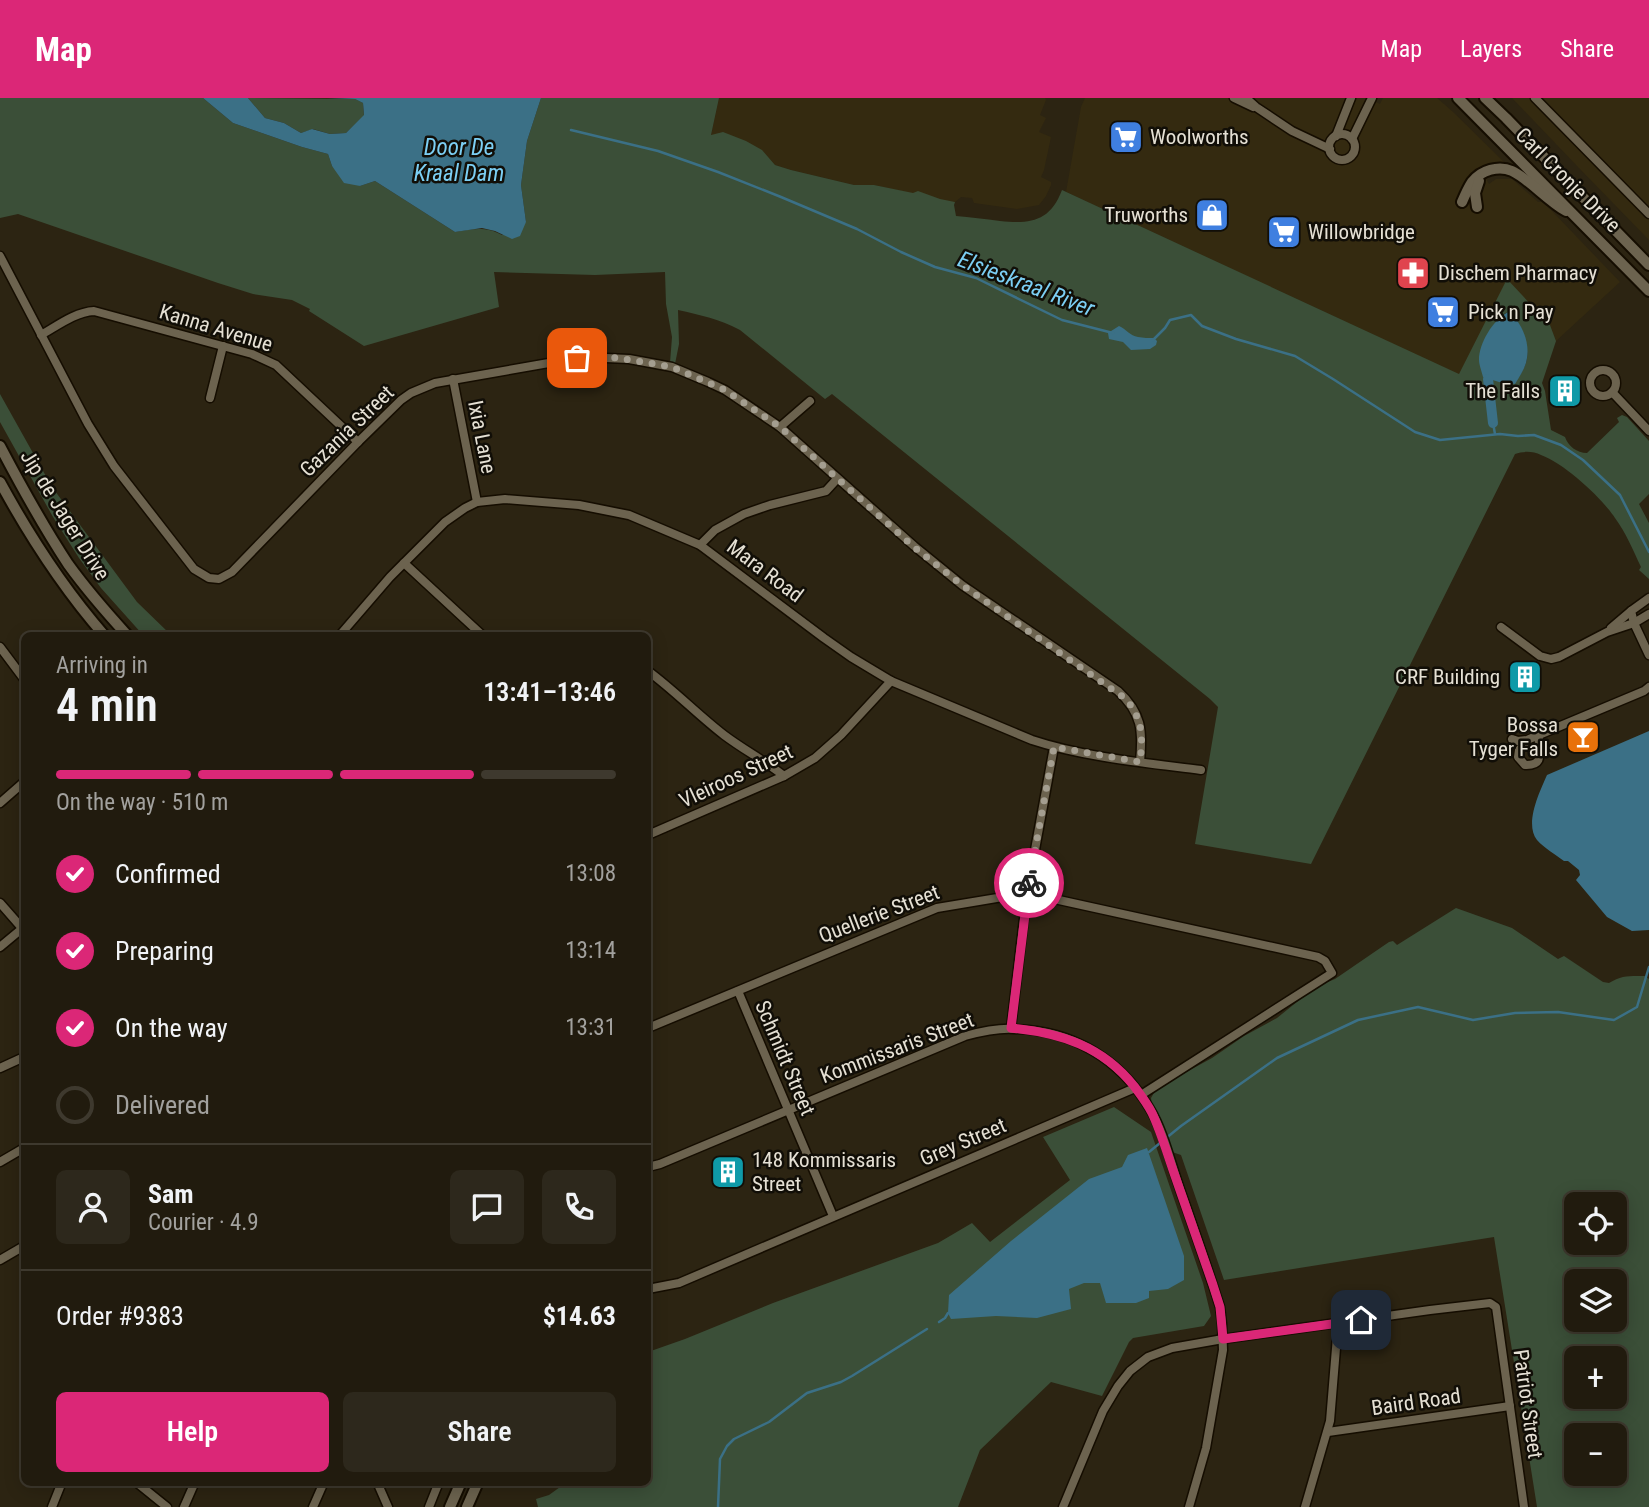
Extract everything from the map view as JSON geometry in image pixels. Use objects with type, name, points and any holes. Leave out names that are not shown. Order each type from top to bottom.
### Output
[{"type":"main road","name":"Carl Cronje Drive","points":[[1458,98],[1649,290]]},
{"type":"main road","name":"Carl Cronje Drive","points":[[1485,98],[1649,265]]},
{"type":"main road","points":[[1462,202],[1472,182],[1480,175],[1503,169],[1518,175],[1554,204],[1579,219]]},
{"type":"main road","points":[[1477,207],[1475,193],[1480,175]]},
{"type":"main road","name":"Jip de Jager Drive","points":[[0,446],[38,515],[70,565],[124,632]]},
{"type":"main road","name":"Jip de Jager Drive","points":[[0,482],[38,548],[72,598],[101,632]]},
{"type":"main road","points":[[450,1507],[459,1486]]},
{"type":"main road","points":[[467,1507],[476,1486]]},
{"type":"street","points":[[1234,98],[1256,107]]},
{"type":"street","points":[[1246,98],[1292,131],[1330,149]]},
{"type":"street","points":[[1310,138],[1335,137],[1343,134],[1349,136],[1355,144],[1354,152],[1348,158],[1337,159],[1330,149],[1331,142],[1335,137],[1351,98]]},
{"type":"street","points":[[1352,139],[1372,98]]},
{"type":"street","points":[[1535,98],[1649,214]]},
{"type":"street","name":"Gazania Street","points":[[0,256],[88,424],[114,466],[187,561],[202,575],[219,579],[232,572],[358,442],[405,397],[427,385],[583,357],[629,359],[672,367],[725,390],[780,427],[914,547],[962,585],[1126,699],[1134,708],[1141,728],[1140,762]]},
{"type":"street","name":"Kanna Avenue","points":[[41,335],[78,315],[94,311],[252,354],[276,365],[358,442]]},
{"type":"street","points":[[210,398],[223,346]]},
{"type":"street","name":"Ixia Lane","points":[[453,379],[477,502]]},
{"type":"street","points":[[1612,392],[1649,431]]},
{"type":"street","points":[[780,427],[810,401]]},
{"type":"street","points":[[700,545],[715,530],[744,514],[826,491],[837,479]]},
{"type":"street","name":"Mara Road","points":[[343,632],[445,522],[477,502],[505,499],[579,505],[629,515],[700,545],[829,642],[891,681],[1054,747],[1201,770]]},
{"type":"street","points":[[404,564],[478,632]]},
{"type":"street","points":[[1607,632],[1649,598]]},
{"type":"street","points":[[1630,611],[1649,655]]},
{"type":"street","points":[[1501,627],[1540,656],[1551,659],[1649,614]]},
{"type":"street","points":[[0,647],[21,675]]},
{"type":"street","points":[[651,674],[724,735],[784,776]]},
{"type":"street","name":"Vleiroos Street","points":[[651,834],[784,776],[815,758],[891,681]]},
{"type":"street","points":[[1512,739],[1527,740],[1539,736],[1649,687]]},
{"type":"street","points":[[1527,740],[1518,753],[1522,763],[1529,766],[1536,763],[1540,757],[1539,736]]},
{"type":"street","points":[[1011,1028],[1027,893],[1054,747]]},
{"type":"street","points":[[0,803],[21,785]]},
{"type":"street","name":"Quellerie Street","points":[[651,1027],[937,908],[1027,893],[1318,957],[1325,961],[1332,973]]},
{"type":"street","points":[[0,903],[21,926]]},
{"type":"street","points":[[0,947],[21,930]]},
{"type":"street","name":"Grey Street","points":[[651,1288],[679,1283],[832,1216],[1138,1091],[1332,973]]},
{"type":"street","name":"Schmidt Street","points":[[738,991],[832,1216]]},
{"type":"street","name":"Kommissaris Street","points":[[651,1166],[949,1041],[979,1032],[1011,1028],[1055,1035],[1079,1042],[1102,1056],[1122,1072],[1151,1111],[1220,1307],[1223,1339],[1217,1387],[1206,1448],[1189,1507]]},
{"type":"street","points":[[0,1068],[21,1058]]},
{"type":"street","points":[[0,1162],[21,1149]]},
{"type":"street","points":[[0,1260],[21,1248]]},
{"type":"street","name":"Patriot Street","points":[[1338,1324],[1490,1303],[1496,1307],[1524,1507]]},
{"type":"street","points":[[1063,1507],[1103,1411],[1130,1371],[1148,1357],[1223,1339],[1338,1324],[1328,1432],[1305,1507]]},
{"type":"street","name":"Baird Road","points":[[1328,1432],[1510,1406]]},
{"type":"street","points":[[52,1507],[60,1486]]},
{"type":"street","points":[[141,1486],[167,1507]]},
{"type":"street","points":[[184,1507],[193,1486]]},
{"type":"street","points":[[313,1507],[322,1486]]},
{"type":"street","points":[[379,1486],[388,1507]]},
{"type":"street","points":[[429,1507],[437,1486]]},
{"type":"shaded area","points":[[719,98],[1045,98],[1040,115],[1046,118],[1039,132],[1051,137],[1041,177],[1051,182],[1051,185],[1039,205],[1017,209],[974,203],[972,198],[961,197],[955,202],[945,201],[874,185],[854,185],[791,170],[775,165],[762,151],[711,135]]},
{"type":"shaded area","points":[[1085,98],[1367,98],[1380,104],[1383,98],[1437,98],[1506,164],[1495,163],[1480,168],[1489,184],[1496,179],[1512,179],[1552,211],[1620,282],[1556,341],[1550,325],[1507,280],[1460,375],[1066,192],[1081,107]]},
{"type":"shaded area","points":[[1512,98],[1649,98],[1649,240],[1578,167]]},
{"type":"green space","points":[[0,98],[203,98],[233,123],[328,154],[332,166],[360,186],[375,181],[455,232],[485,229],[502,235],[526,222],[521,185],[527,141],[541,98],[719,98],[711,135],[723,132],[746,141],[762,150],[775,165],[854,185],[874,185],[913,193],[918,191],[955,202],[956,216],[1000,221],[1021,222],[1038,219],[1051,209],[1062,190],[1459,374],[1507,279],[1550,325],[1556,341],[1542,383],[1551,430],[1565,437],[1573,448],[1587,453],[1619,422],[1617,418],[1622,415],[1649,441],[1649,494],[1639,504],[1649,523],[1649,579],[1639,570],[1641,567],[1619,524],[1592,491],[1550,459],[1531,452],[1515,454],[1311,864],[1195,844],[1218,707],[832,394],[825,399],[740,330],[717,320],[678,310],[679,344],[675,364],[670,363],[672,337],[666,304],[665,272],[595,275],[494,272],[499,307],[364,346],[309,311],[310,309],[292,300],[253,294],[18,214],[0,218]],"holes":[[[1508,312],[1523,332],[1527,345],[1524,368],[1514,384],[1483,343],[1500,316]]]},
{"type":"green space","points":[[248,98],[355,99],[363,103],[364,116],[346,133],[330,134],[313,129],[301,133],[284,123],[265,118]]},
{"type":"green space","points":[[0,394],[52,487],[137,602],[168,632],[140,632],[101,588],[53,517],[0,422]]},
{"type":"green space","points":[[1456,908],[1512,928],[1558,959],[1564,956],[1603,982],[1609,983],[1630,976],[1645,976],[1649,979],[1649,1507],[1537,1507],[1494,1237],[1224,1280],[1181,1155],[1172,1152],[1151,1098],[1155,1091],[1168,1082],[1277,1018],[1308,993],[1335,979],[1393,941],[1397,945]]},
{"type":"green space","points":[[1114,1107],[1151,1132],[1203,1283],[1211,1316],[1204,1326],[1133,1338],[1102,1396],[1051,1382],[980,1450],[958,1507],[538,1507],[536,1499],[549,1495],[561,1486],[651,1486],[651,1351],[938,1243],[972,1223],[990,1242],[1070,1180],[1043,1137]]},
{"type":"water","name":"Door De Kraal Dam","points":[[203,98],[248,98],[265,118],[284,123],[301,133],[312,129],[330,134],[346,133],[364,115],[363,103],[355,99],[327,98],[541,98],[527,141],[521,185],[526,222],[520,236],[512,239],[482,228],[455,232],[375,181],[360,186],[344,183],[332,166],[328,154],[233,123]]},
{"type":"water","points":[[1508,312],[1521,326],[1528,352],[1525,365],[1515,384],[1483,377],[1479,362],[1481,346],[1488,333],[1497,320]]},
{"type":"water","points":[[1119,326],[1135,336],[1154,338],[1156,345],[1150,349],[1131,350],[1123,342],[1109,339],[1108,333]]},
{"type":"water","points":[[1649,731],[1649,930],[1632,931],[1607,917],[1576,880],[1580,875],[1579,870],[1537,840],[1532,825],[1537,798],[1547,775]]},
{"type":"water","points":[[1147,1148],[1184,1256],[1184,1280],[1168,1289],[1149,1291],[1149,1298],[1136,1303],[1106,1303],[1100,1283],[1084,1283],[1069,1289],[1071,1309],[1037,1318],[996,1316],[951,1319],[948,1313],[949,1295],[1089,1179],[1122,1167],[1128,1155]]},
{"type":"waterway","name":"Elsieskraal River","points":[[571,130],[658,151],[718,172],[857,229],[935,267],[976,278],[1062,320],[1113,333]]},
{"type":"waterway","name":"Elsieskraal River","points":[[1153,340],[1170,320],[1191,315],[1202,326],[1295,356],[1415,432],[1440,440],[1500,434],[1534,435],[1561,445],[1583,460],[1620,495],[1649,552]]},
{"type":"waterway","points":[[1488,379],[1493,423]]},
{"type":"waterway","points":[[1493,423],[1495,434]]},
{"type":"waterway","points":[[1149,1152],[1277,1058],[1358,1020],[1418,1007],[1473,1020],[1515,1013],[1558,1012],[1614,1020],[1637,1007],[1649,967]]},
{"type":"waterway","points":[[939,1322],[948,1313]]},
{"type":"waterway","points":[[718,1507],[720,1459],[734,1439],[769,1422],[807,1393],[841,1382],[927,1329]]},
{"type":"way so far","points":[[577,358],[619,358],[672,367],[725,390],[761,412],[914,547],[962,585],[1118,691],[1134,708],[1141,728],[1140,762],[1054,747],[1029,883]]},
{"type":"place","name":"Woolworths","points":[[1126,137]]},
{"type":"place","name":"Truworths","points":[[1212,215]]},
{"type":"place","name":"Willowbridge","points":[[1284,232]]},
{"type":"place","name":"Dischem Pharmacy","points":[[1413,273]]},
{"type":"place","name":"Pick n Pay","points":[[1443,312]]},
{"type":"place","name":"The Falls","points":[[1565,391]]},
{"type":"place","name":"CRF Building","points":[[1525,677]]},
{"type":"place","name":"Bossa Tyger Falls","points":[[1583,737]]},
{"type":"place","name":"148 Kommissaris Street","points":[[728,1172]]},
{"type":"route","points":[[1029,883],[1011,1028],[1032,1030],[1079,1042],[1122,1072],[1151,1111],[1220,1307],[1223,1339],[1361,1320]]}]
